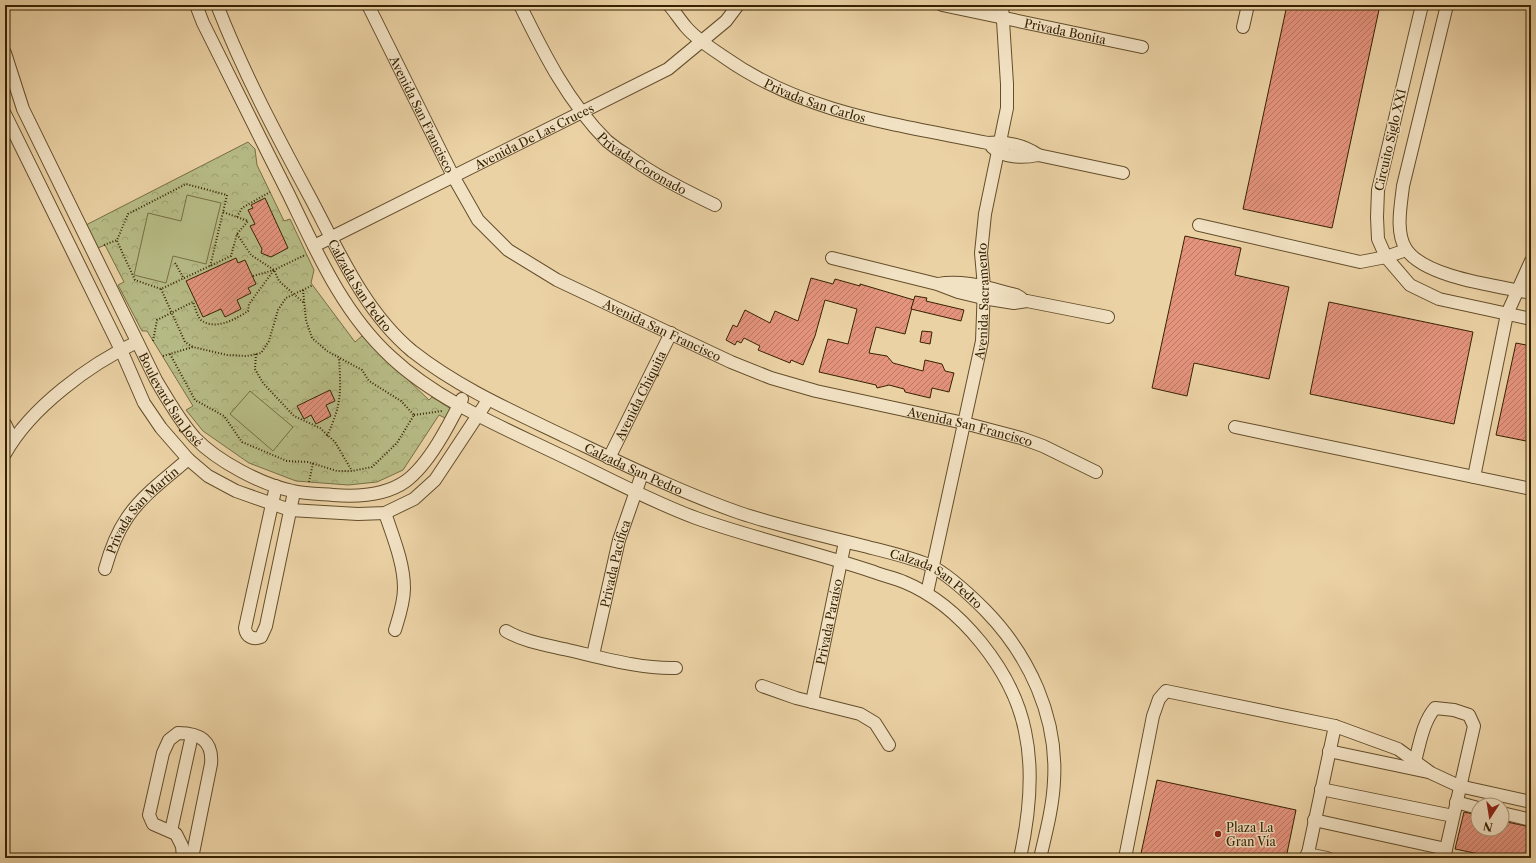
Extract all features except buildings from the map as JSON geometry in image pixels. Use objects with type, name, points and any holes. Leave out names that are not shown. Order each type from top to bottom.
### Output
[{"type":"street","name":"Calzada San Pedro","points":[[196,5],[203,23],[257,132],[310,250],[357,318],[391,358],[429,386],[477,415],[637,492],[693,516],[725,527],[903,581],[927,593],[954,613],[982,641],[997,665],[1015,700],[1025,728],[1028,752],[1028,804],[1020,858]]},
{"type":"street","name":"Calzada San Pedro","points":[[217,5],[271,124],[331,238],[376,312],[409,348],[439,371],[488,400],[642,474],[739,512],[845,542],[900,555],[932,566],[971,596],[1000,626],[1028,668],[1040,693],[1050,726],[1055,759],[1054,784],[1042,852]]},
{"type":"street","name":"Avenida San Francisco","points":[[368,5],[453,176],[478,220],[508,250],[557,280],[731,362],[816,391],[964,423],[1021,438],[1043,446],[1096,472]]},
{"type":"street","name":"Privada Coronado","points":[[520,5],[550,66],[582,113],[608,142],[645,169],[715,205]]},
{"type":"street","name":"Privada San Carlos","points":[[669,5],[686,27],[703,42],[739,68],[780,90],[814,104],[848,114],[995,146],[1029,149],[1038,155],[1123,173]]},
{"type":"street","name":"Avenida De Las Cruces","points":[[310,250],[453,176],[668,69],[703,42],[726,21],[738,5]]},
{"type":"street","name":"Privada Bonita","points":[[942,5],[1142,47]]},
{"type":"street","name":"Avenida Sacramento","points":[[927,593],[982,341],[983,293],[981,253],[985,214],[995,146],[1007,108],[1002,5]]},
{"type":"street","points":[[1243,27],[1248,5]]},
{"type":"street","name":"Circuito Siglo XXI","points":[[1422,5],[1378,190],[1378,239],[1386,257],[1410,285],[1439,299],[1531,319]]},
{"type":"street","name":"Circuito Siglo XXI","points":[[1406,250],[1401,236],[1400,217],[1403,186],[1448,5]]},
{"type":"street","name":"Boulevard San José","points":[[5,55],[23,109],[137,342],[175,412],[196,438],[219,457],[246,473],[294,492],[345,496],[376,494],[406,481],[426,462],[468,389]]},
{"type":"street","points":[[5,114],[23,109]]},
{"type":"street","name":"Boulevard San José","points":[[5,114],[121,350],[144,403],[161,428],[188,459],[208,476],[236,491],[271,505],[290,510],[358,514],[385,513],[414,498],[435,480],[488,400]]},
{"type":"street","points":[[257,132],[271,124]]},
{"type":"street","points":[[1199,225],[1360,262],[1386,257],[1406,250],[1424,265],[1447,276],[1531,293]]},
{"type":"street","points":[[832,258],[937,284],[952,281],[983,293],[1016,295],[1027,301],[1108,317]]},
{"type":"street","points":[[1474,477],[1506,314],[1531,261]]},
{"type":"street","points":[[90,289],[107,281]]},
{"type":"street","name":"Avenida Chiquita","points":[[609,458],[671,333]]},
{"type":"street","points":[[5,454],[13,440],[46,404],[68,386],[121,350],[137,342]]},
{"type":"street","points":[[5,424],[13,440]]},
{"type":"street","points":[[1235,427],[1531,489]]},
{"type":"street","name":"Privada San Martín","points":[[105,569],[112,546],[127,517],[188,459]]},
{"type":"street","name":"Privada Pacífica","points":[[593,656],[619,540],[637,492],[642,474]]},
{"type":"street","points":[[276,486],[245,628],[248,636],[253,638],[261,637],[266,626],[294,492]]},
{"type":"street","points":[[385,513],[402,568],[404,588],[402,608],[395,630]]},
{"type":"street","name":"Privada Paraíso","points":[[812,702],[845,542]]},
{"type":"street","points":[[506,631],[516,637],[593,656],[643,666],[676,668]]},
{"type":"street","points":[[762,686],[780,693],[860,714],[869,718],[889,745]]},
{"type":"street","points":[[1125,858],[1153,716],[1159,699],[1166,691],[1335,726],[1388,745],[1415,760],[1431,773]]},
{"type":"street","points":[[1314,820],[1445,854],[1459,786],[1474,726],[1469,715],[1454,710],[1435,708],[1428,718],[1424,728],[1415,760]]},
{"type":"street","points":[[1327,858],[1307,856],[1335,726]]},
{"type":"street","points":[[183,858],[180,839],[171,831],[153,824],[150,820],[149,811],[166,744],[178,733],[200,738],[210,747],[211,758],[192,858]]},
{"type":"street","points":[[171,831],[192,735]]},
{"type":"street","points":[[1329,751],[1431,773],[1459,786],[1531,802]]},
{"type":"street","points":[[1321,789],[1453,816]]},
{"type":"street","points":[[1456,802],[1470,806]]},
{"type":"street","points":[[1510,815],[1531,820]]},
{"type":"street","points":[[1023,842],[1042,852]]},
{"type":"path","points":[[104,245],[117,240],[128,214],[186,184],[227,195],[210,267]]},
{"type":"path","points":[[238,217],[242,208],[270,192]]},
{"type":"path","points":[[117,240],[135,280],[161,289],[231,256],[237,234],[248,220],[223,212]]},
{"type":"path","points":[[237,234],[251,255],[274,270],[279,281],[304,303]]},
{"type":"path","points":[[252,276],[274,270],[310,250]]},
{"type":"path","points":[[175,263],[184,279]]},
{"type":"path","points":[[153,341],[157,320],[193,302],[200,319],[207,323],[218,324],[236,319],[248,311],[249,304],[274,270]]},
{"type":"path","points":[[161,289],[185,342],[193,347],[227,356],[247,356],[261,353],[269,341],[278,310],[286,298],[313,285]]},
{"type":"path","points":[[303,290],[306,320],[312,338],[327,351],[362,370],[369,381],[401,401],[414,415]]},
{"type":"path","points":[[163,356],[193,347]]},
{"type":"path","points":[[170,354],[195,400],[224,416],[242,442],[288,462],[312,464],[337,470],[352,471],[372,467],[396,443],[414,415],[444,411]]},
{"type":"path","points":[[256,354],[255,369],[263,383],[294,416],[320,428],[335,442],[352,471]]},
{"type":"path","points":[[328,436],[337,414],[341,393],[338,357]]},
{"type":"path","points":[[309,482],[312,464]]},
{"type":"green space","points":[[248,142],[255,149],[257,165],[284,221],[290,219],[314,270],[311,283],[355,342],[362,336],[429,400],[432,397],[451,409],[445,418],[439,415],[403,470],[377,482],[348,485],[296,481],[249,463],[203,431],[186,410],[193,406],[147,331],[142,331],[118,285],[124,282],[105,245],[98,248],[86,225]]},
{"type":"green space","points":[[187,195],[221,203],[206,264],[173,256],[166,283],[134,275],[148,213],[181,221]]},
{"type":"green space","points":[[250,391],[293,427],[273,451],[230,414]]},
{"type":"place","name":"Plaza La Gran Vía","points":[[1218,834]]}]
